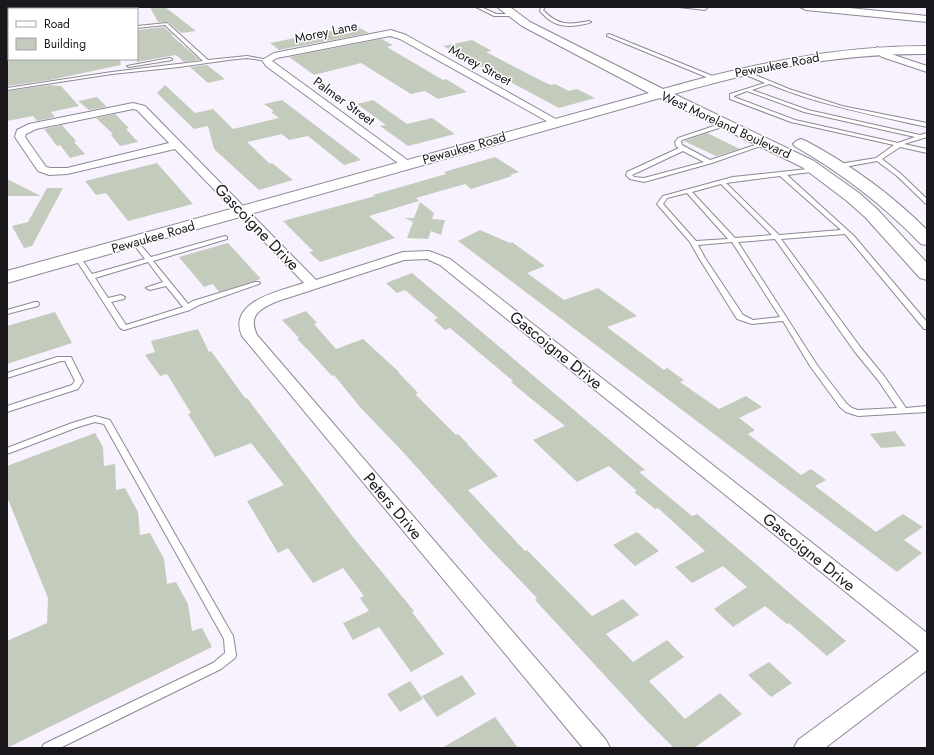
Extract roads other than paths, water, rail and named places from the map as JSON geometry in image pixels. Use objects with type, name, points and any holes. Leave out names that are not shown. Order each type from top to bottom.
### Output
[{"type":"street","points":[[806,7],[927,19]]},
{"type":"street","name":"West Moreland Boulevard","points":[[511,10],[525,16],[542,27],[627,68],[676,88],[726,120]]},
{"type":"street","name":"West Moreland Boulevard","points":[[511,10],[526,24],[659,94],[777,138],[839,166],[878,193],[927,240]]},
{"type":"street","name":"Morey Lane","points":[[267,60],[282,54],[391,33]]},
{"type":"street","name":"Morey Street","points":[[391,33],[403,37],[556,122]]},
{"type":"street","points":[[877,50],[886,55],[927,69]]},
{"type":"street","name":"Pewaukee Road","points":[[7,277],[740,71],[803,59],[877,50],[927,50]]},
{"type":"street","name":"Palmer Street","points":[[267,60],[269,64],[406,164]]},
{"type":"street","name":"Gascoigne Drive","points":[[177,145],[67,171],[49,172],[42,169],[20,137],[20,134],[23,130],[33,126],[133,106],[141,108],[177,145],[242,212],[313,285],[403,256],[429,255],[445,262],[927,646]]},
{"type":"street","name":"West Moreland Boulevard","points":[[777,138],[793,156],[817,170],[853,197],[871,213],[927,274]]},
{"type":"street","points":[[817,170],[839,166]]},
{"type":"street","name":"Peters Drive","points":[[313,285],[258,304],[247,317],[246,329],[598,748]]},
{"type":"street","points":[[806,748],[927,657]]},
{"type":"lane","points":[[121,8],[132,7]]},
{"type":"lane","points":[[478,7],[495,15],[511,10]]},
{"type":"lane","points":[[543,7],[541,10],[545,15],[560,25],[568,26],[589,22]]},
{"type":"lane","points":[[681,7],[705,9],[706,7]]},
{"type":"lane","points":[[138,27],[166,24],[207,62]]},
{"type":"lane","points":[[609,35],[713,78]]},
{"type":"lane","points":[[7,89],[70,79],[246,57],[267,60]]},
{"type":"lane","points":[[70,79],[84,74],[170,59]]},
{"type":"lane","points":[[740,71],[768,83],[842,107],[927,124]]},
{"type":"lane","points":[[768,83],[732,95],[732,98],[793,120],[927,151]]},
{"type":"lane","points":[[748,90],[806,111],[920,137]]},
{"type":"lane","points":[[710,162],[682,149],[678,142],[726,120]]},
{"type":"lane","points":[[839,166],[878,158],[898,145],[927,135]]},
{"type":"lane","points":[[682,149],[653,161],[629,173],[629,175],[632,178],[644,180],[673,173],[746,150],[777,138]]},
{"type":"lane","points":[[878,158],[899,175],[927,202]]},
{"type":"lane","points":[[785,319],[752,322],[740,317],[694,243],[660,204],[665,197],[722,182],[755,176],[817,170]]},
{"type":"lane","points":[[782,174],[846,232],[927,327]]},
{"type":"lane","points":[[722,182],[777,237],[903,410]]},
{"type":"lane","points":[[688,191],[734,241],[814,366],[843,405],[849,410],[858,413],[927,409]]},
{"type":"lane","points":[[694,243],[846,232]]},
{"type":"lane","points":[[90,277],[225,238]]},
{"type":"lane","points":[[135,242],[187,308]]},
{"type":"lane","points":[[78,258],[124,328],[187,308],[196,303],[257,283]]},
{"type":"lane","points":[[150,288],[167,283]]},
{"type":"lane","points":[[106,301],[121,297]]},
{"type":"lane","points":[[7,312],[35,304]]},
{"type":"lane","points":[[7,376],[60,359],[68,359],[79,381],[75,387],[7,409]]},
{"type":"lane","points":[[7,451],[95,419],[107,422],[229,639],[231,655],[217,666],[48,748]]}]
